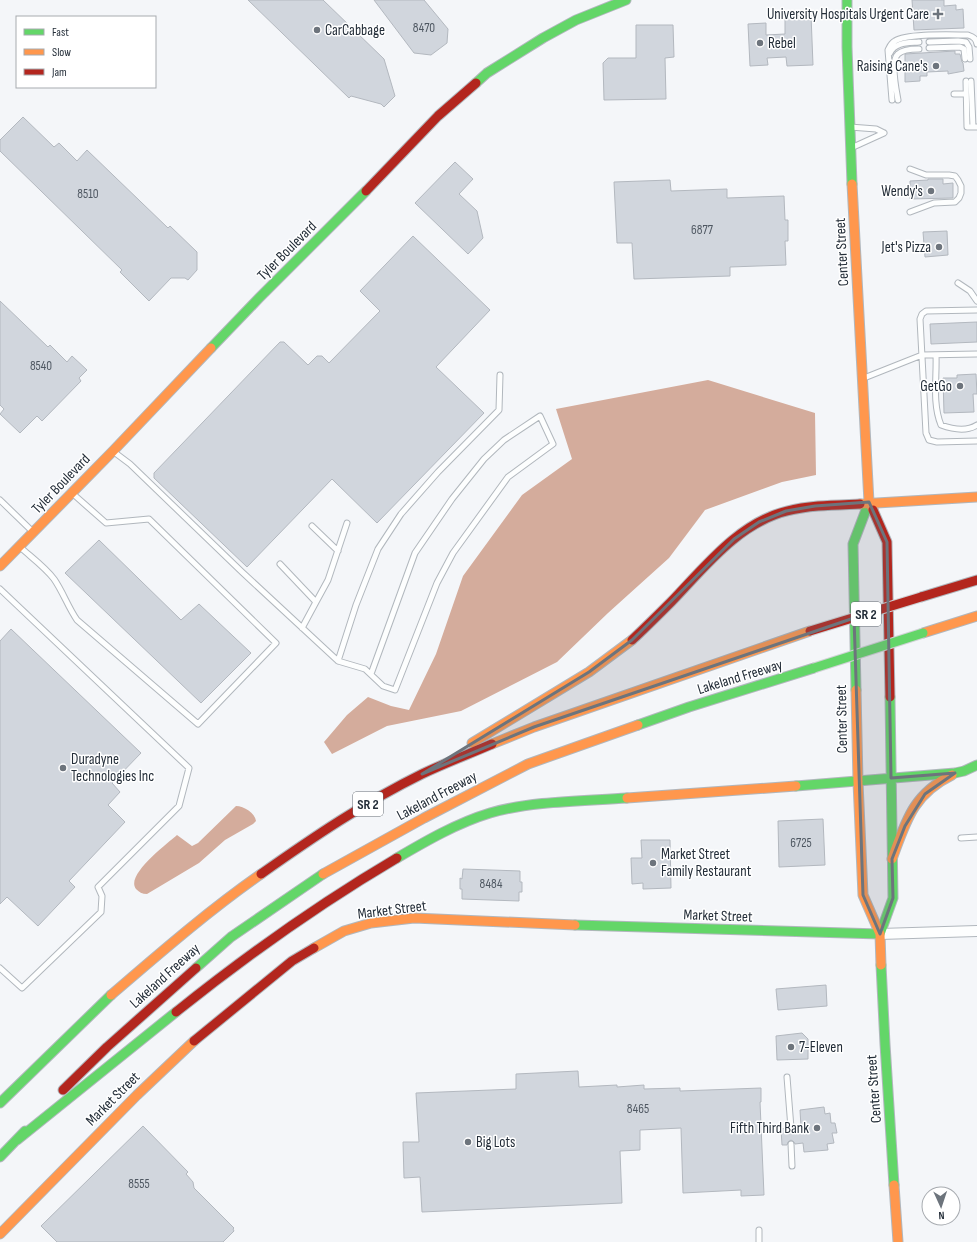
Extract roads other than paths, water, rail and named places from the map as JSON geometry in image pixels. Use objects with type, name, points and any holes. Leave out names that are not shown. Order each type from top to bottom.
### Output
[{"type":"main road","name":"Tyler Boulevard","points":[[0,566],[259,298],[380,177],[438,116],[481,78],[543,38],[576,20],[626,0]]},
{"type":"main road","name":"Center Street","points":[[847,0],[849,127],[869,502],[887,542],[893,898],[880,934]]},
{"type":"main road","points":[[422,774],[589,672],[632,640],[703,568],[734,539],[759,522],[786,512],[816,506],[977,497]]},
{"type":"main road","name":"Center Street","points":[[869,502],[852,544],[858,782],[863,895],[880,934],[885,1044],[898,1242]]},
{"type":"main road","name":"Lakeland Freeway","points":[[0,1103],[111,995],[233,894],[311,839],[364,806],[422,774],[534,727],[810,631],[977,580]]},
{"type":"main road","name":"Lakeland Freeway","points":[[0,1157],[54,1098],[107,1047],[231,937],[317,877],[424,818],[528,764],[689,707],[977,616]]},
{"type":"main road","points":[[17,1140],[221,976],[329,899],[424,842],[479,816],[530,805],[858,782],[955,773],[977,765]]},
{"type":"main road","points":[[892,859],[905,826],[919,800],[933,786],[955,773]]},
{"type":"main road","name":"Market Street","points":[[0,1234],[137,1095],[190,1044],[292,961],[344,932],[371,924],[414,918],[619,927],[880,934]]},
{"type":"street","points":[[880,934],[977,931]]},
{"type":"lane","points":[[919,49],[908,49],[899,52],[896,56],[894,64],[895,100],[888,50],[890,45],[896,40],[933,35],[968,35],[973,37],[977,44]]},
{"type":"lane","points":[[894,64],[890,56],[892,48],[898,44],[919,42]]},
{"type":"lane","points":[[929,42],[966,42],[969,47],[968,59],[964,49],[960,47],[929,48]]},
{"type":"lane","points":[[968,81],[975,127],[967,127],[966,94],[968,81]]},
{"type":"lane","points":[[954,94],[966,94]]},
{"type":"lane","points":[[849,127],[876,129],[884,134],[850,148]]},
{"type":"lane","points":[[910,169],[926,175],[949,174],[955,176],[961,186],[961,193],[955,202],[934,203],[910,212]]},
{"type":"lane","points":[[958,283],[970,291],[977,301]]},
{"type":"lane","points":[[977,310],[926,311],[922,314],[920,319],[926,433],[929,440],[937,442],[977,441]]},
{"type":"lane","points":[[862,379],[922,355],[977,354]]},
{"type":"lane","points":[[936,355],[936,396],[940,425],[953,429],[974,428],[977,425]]},
{"type":"lane","points":[[338,661],[356,605],[378,549],[401,514],[427,484],[499,410],[500,376]]},
{"type":"lane","points":[[112,451],[130,464],[242,572],[338,661],[366,669],[371,674],[383,686],[395,690],[437,583],[453,553],[508,477],[553,444],[540,416],[504,440],[484,459],[452,499],[415,553],[371,674]]},
{"type":"lane","points":[[19,546],[53,578],[76,620],[198,724],[276,642],[149,519],[106,523],[72,493]]},
{"type":"lane","points":[[0,500],[33,532]]},
{"type":"lane","points":[[302,628],[328,580],[347,523]]},
{"type":"lane","points":[[312,526],[338,551]]},
{"type":"lane","points":[[280,564],[316,602]]},
{"type":"lane","points":[[0,589],[189,768],[179,806],[98,887],[102,896],[101,912],[22,988],[0,968]]},
{"type":"lane","points":[[961,838],[977,837]]},
{"type":"lane","points":[[787,1077],[791,1128]]},
{"type":"lane","points":[[792,1144],[792,1166]]},
{"type":"lane","points":[[759,1230],[760,1242]]},
{"type":"place","name":"University Hospitals Urgent Care","points":[[938,14]]},
{"type":"place","name":"CarCabbage","points":[[317,30]]},
{"type":"place","name":"Rebel","points":[[760,43]]},
{"type":"place","name":"Raising Cane's","points":[[936,66]]},
{"type":"place","name":"Wendy's","points":[[931,191]]},
{"type":"place","name":"Jet's Pizza","points":[[939,247]]},
{"type":"place","name":"GetGo","points":[[960,386]]},
{"type":"place","name":"Duradyne Technologies Inc","points":[[63,768]]},
{"type":"place","name":"Market Street Family Restaurant","points":[[653,863]]},
{"type":"place","name":"7-Eleven","points":[[791,1047]]},
{"type":"place","name":"Fifth Third Bank","points":[[817,1128]]},
{"type":"place","name":"Big Lots","points":[[468,1142]]}]
